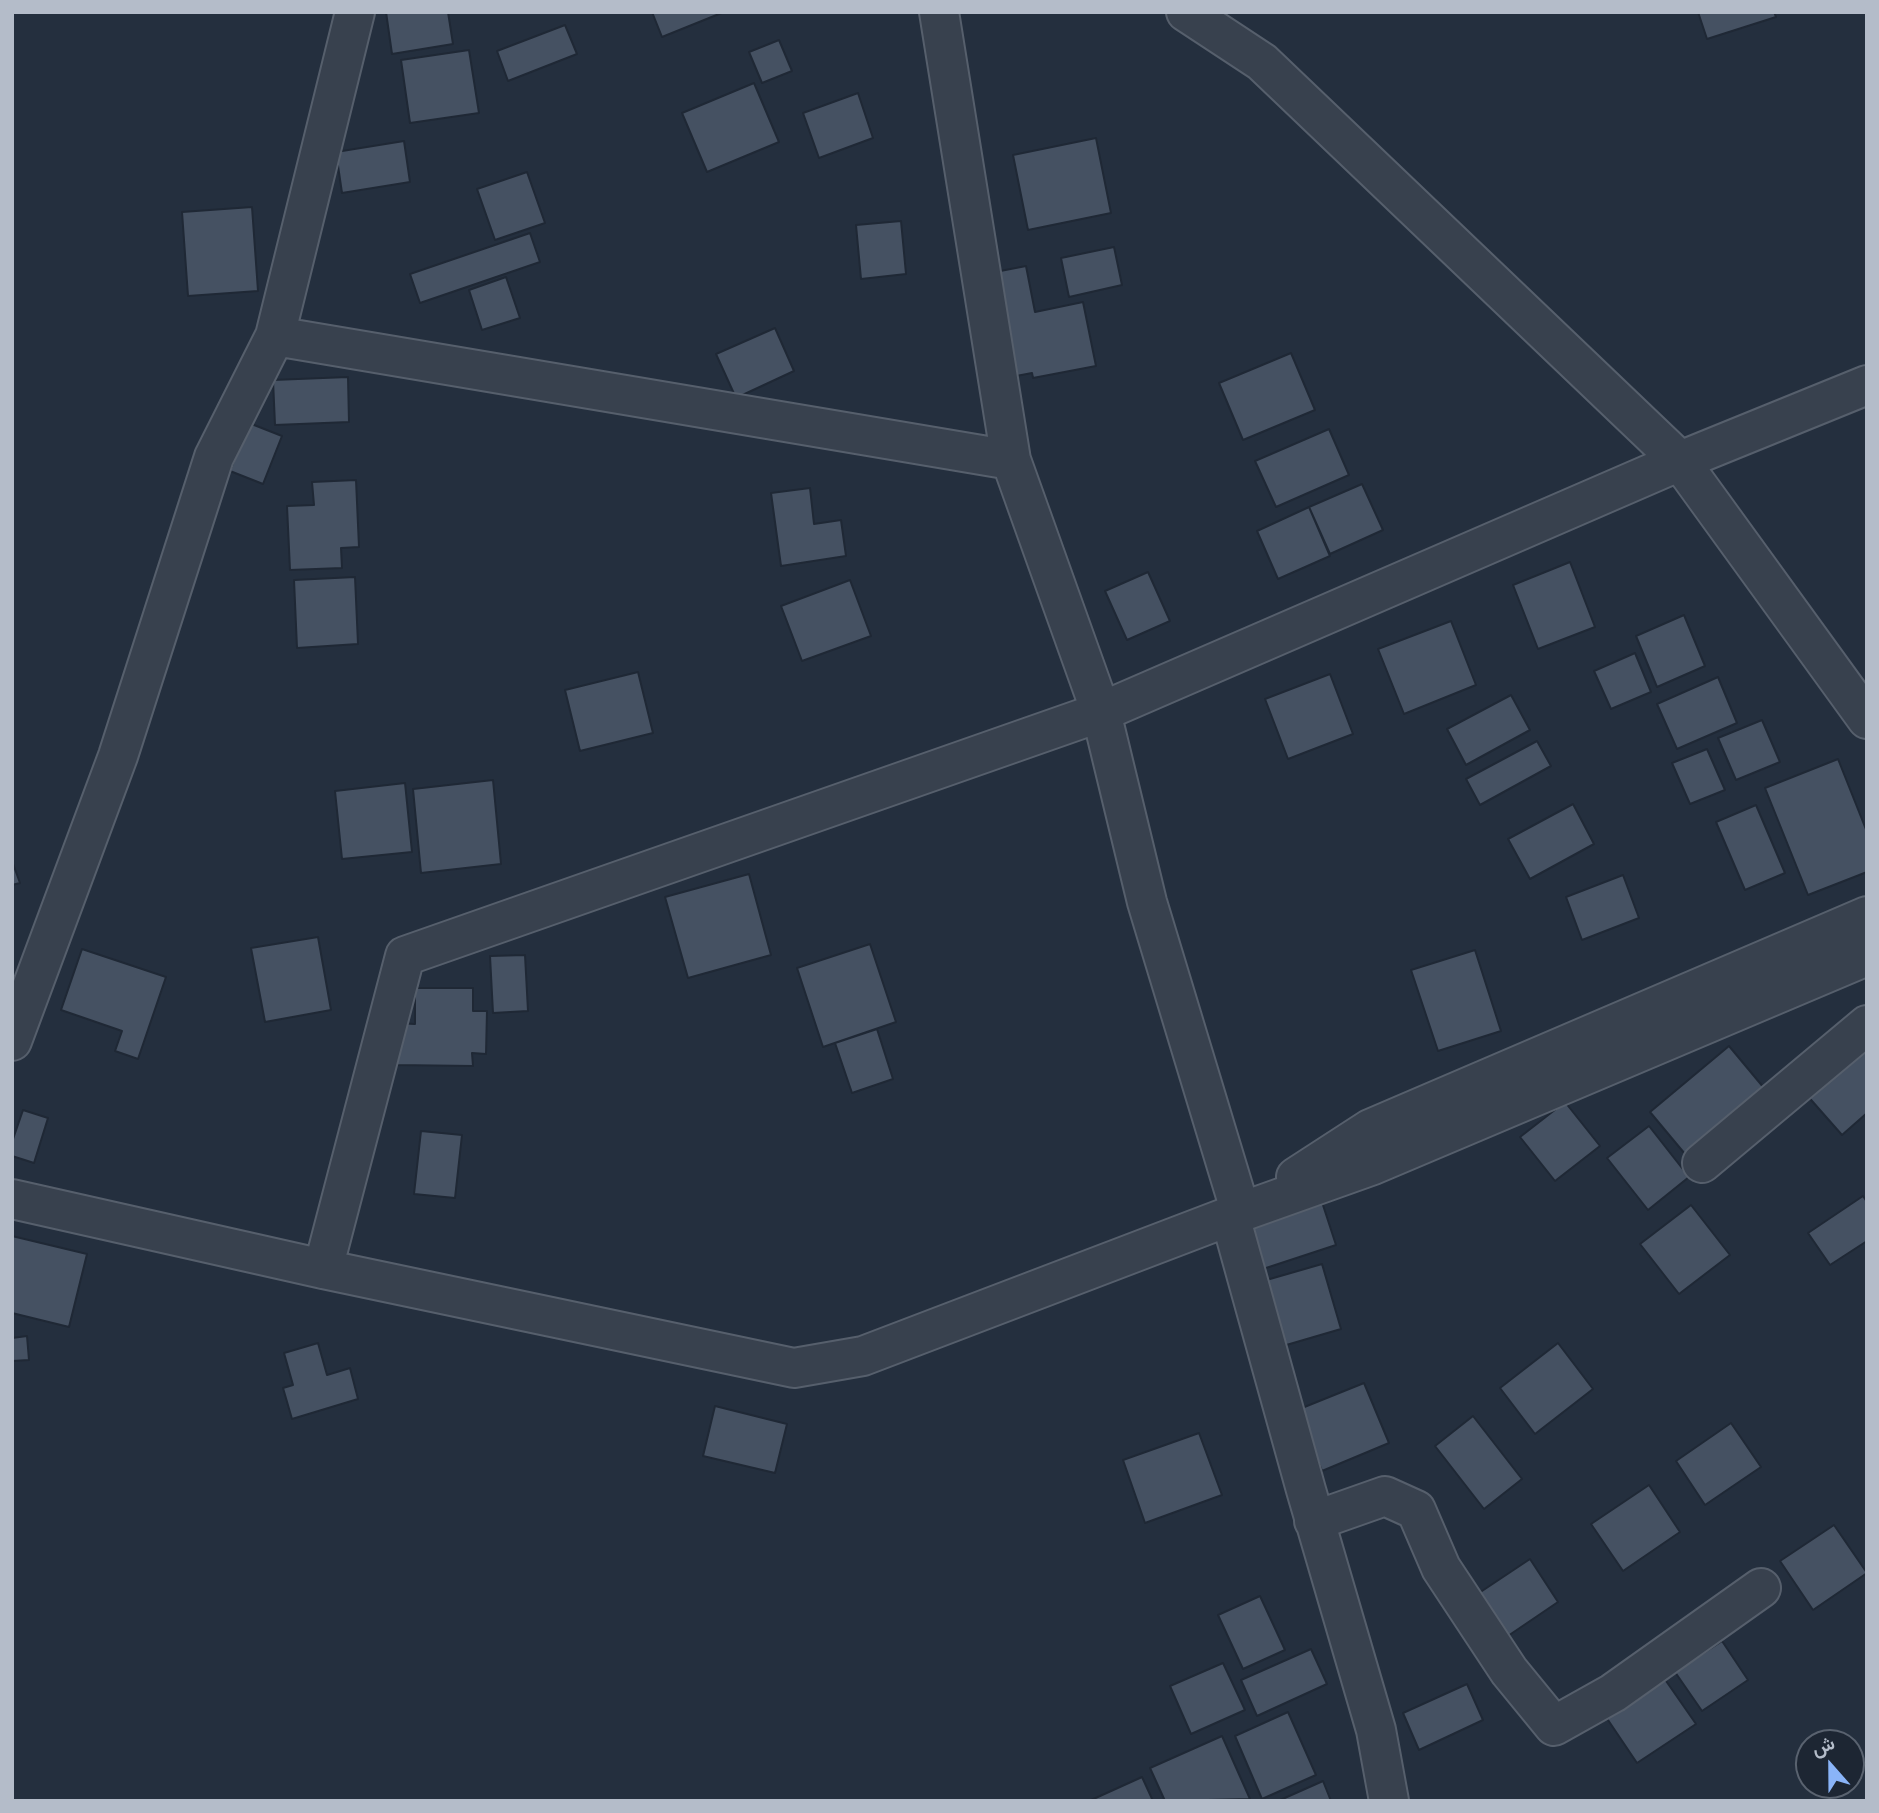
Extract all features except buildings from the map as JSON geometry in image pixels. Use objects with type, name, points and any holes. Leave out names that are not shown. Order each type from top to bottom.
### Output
[{"type":"street","points":[[12,1041],[118,756],[214,457],[275,336],[355,12]]},
{"type":"street","points":[[939,12],[1012,460],[1101,712],[1147,902],[1236,1215],[1314,1521],[1376,1730],[1389,1801]]},
{"type":"street","points":[[1186,12],[1262,62],[1679,461],[1867,719]]},
{"type":"street","points":[[275,336],[1012,460]]},
{"type":"street","points":[[323,1269],[405,956],[1101,712],[1679,461],[1867,384]]},
{"type":"street","points":[[1236,1215],[1370,1129],[1867,916]]},
{"type":"street","points":[[12,1199],[323,1269],[794,1368],[863,1356],[1386,1160],[1867,956]]},
{"type":"street","points":[[1702,1163],[1867,1025]]},
{"type":"street","points":[[1314,1521],[1385,1496],[1416,1510],[1441,1568],[1509,1671],[1554,1726],[1613,1693],[1761,1588]]}]
